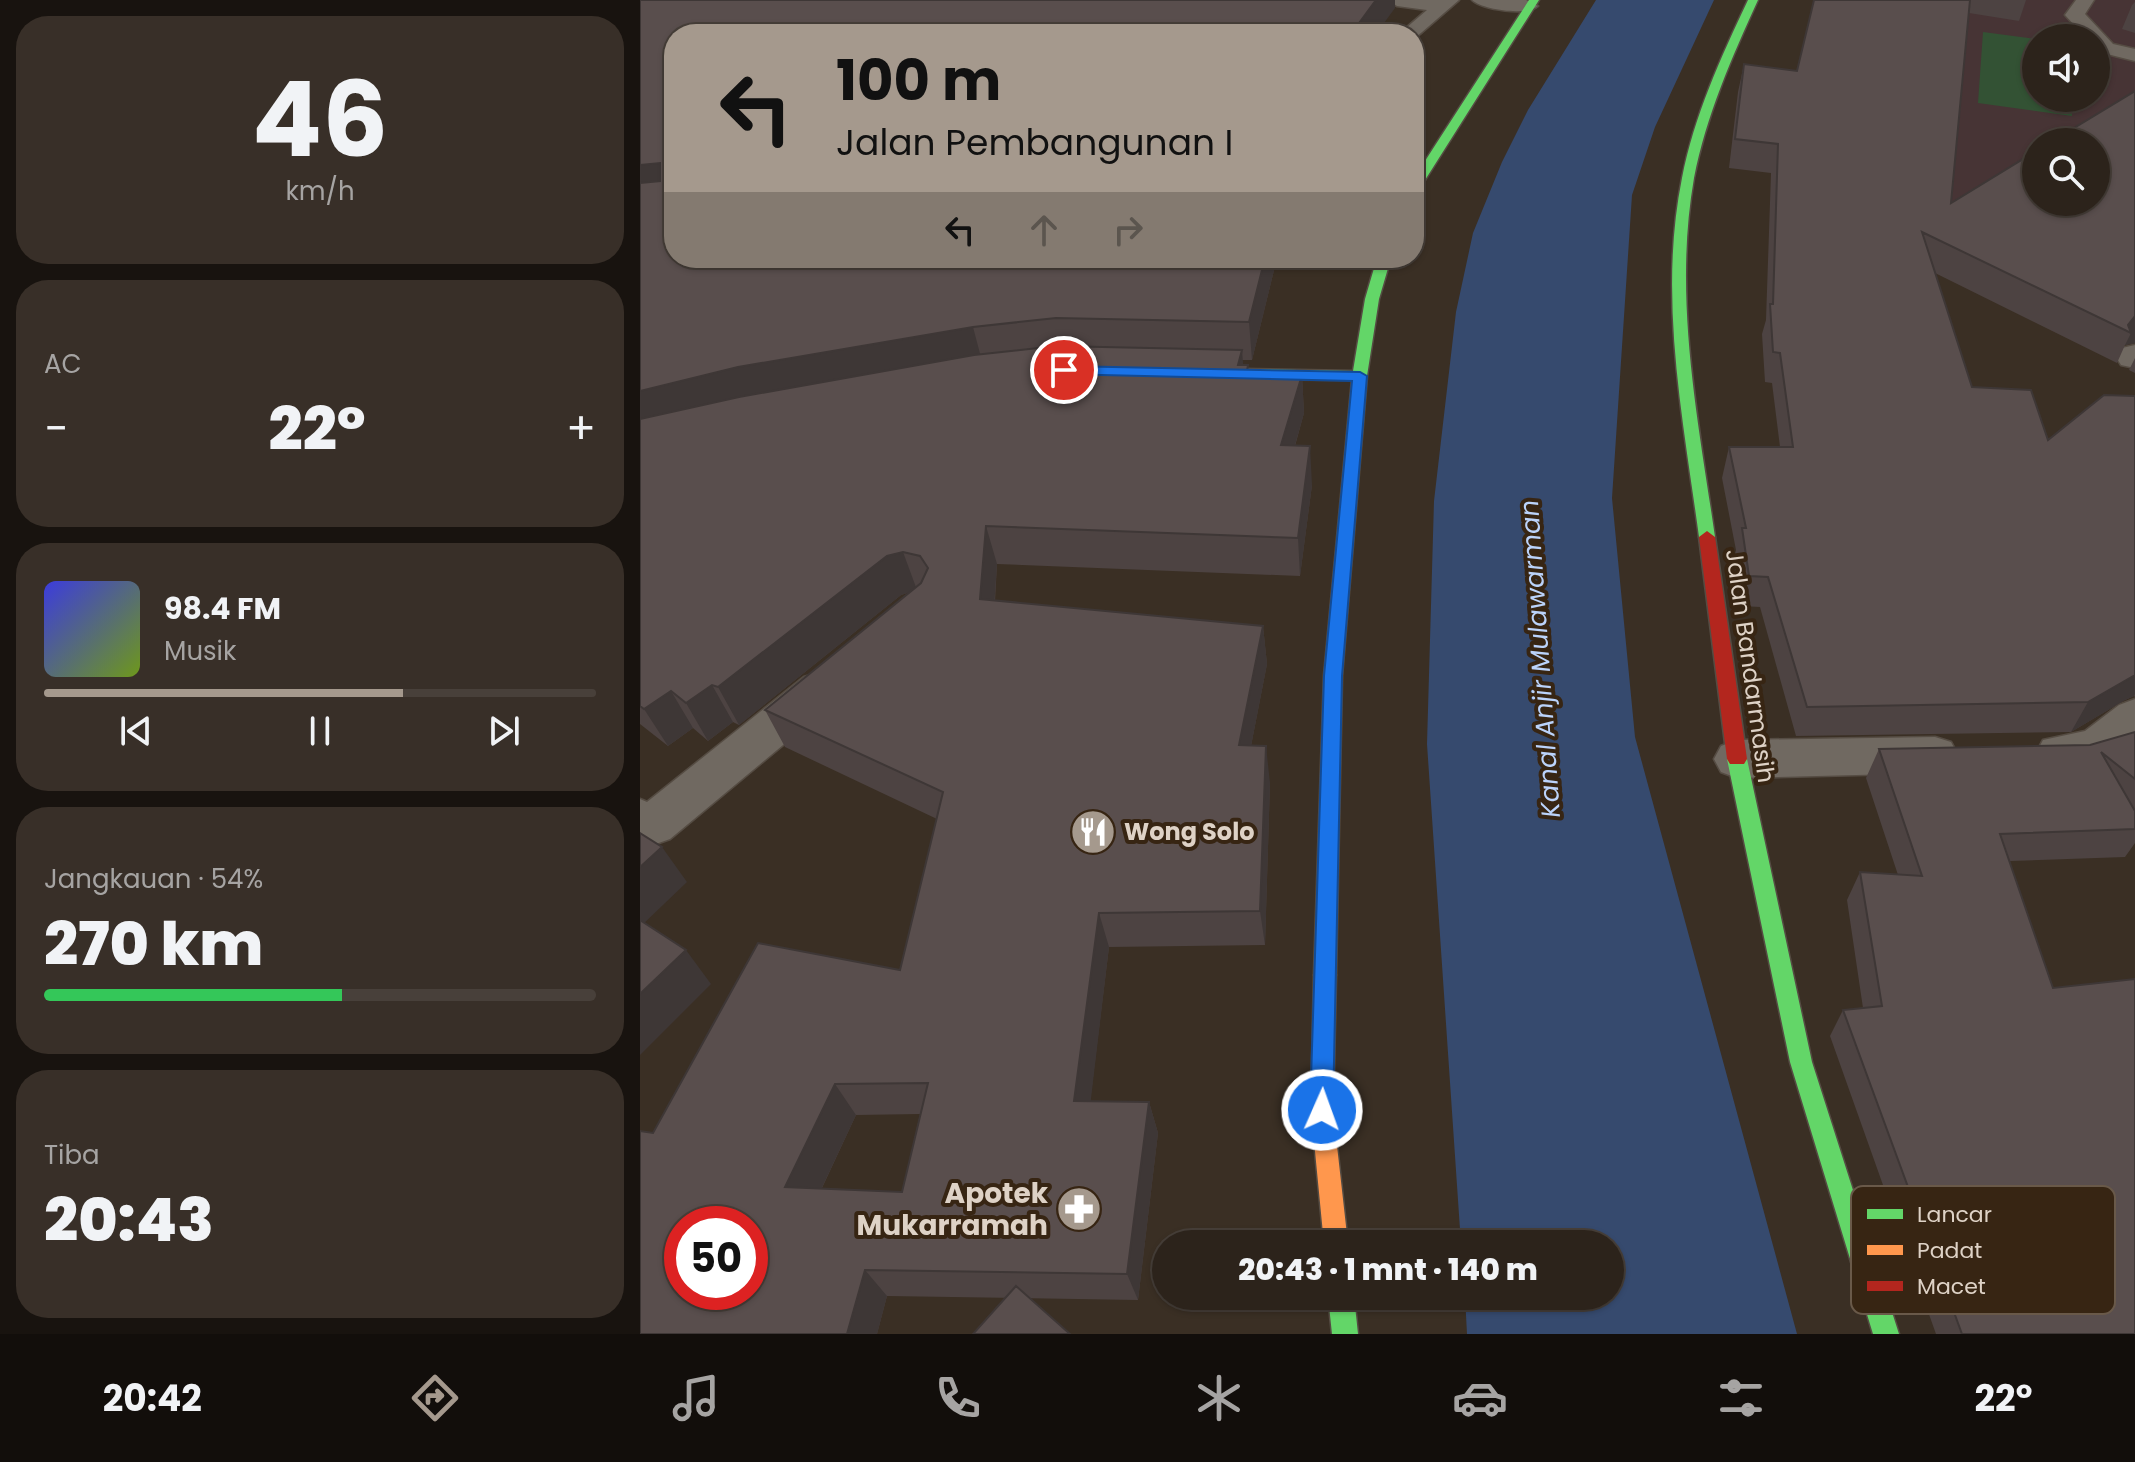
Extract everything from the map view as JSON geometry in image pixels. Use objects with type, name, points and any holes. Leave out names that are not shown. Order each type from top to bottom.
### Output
[{"type":"street","name":"Jalan Bandarmasih","points":[[1753,0],[1726,59],[1688,178],[1680,260],[1682,349],[1737,759],[1801,1062],[1851,1222]]},
{"type":"street","points":[[1424,172],[1531,3]]},
{"type":"street","points":[[1335,1230],[1322,1110],[1333,676],[1360,376],[1372,299],[1381,268]]},
{"type":"street","points":[[1221,374],[1360,376]]},
{"type":"street","points":[[640,819],[653,825],[858,658]]},
{"type":"street","points":[[2024,754],[2071,753],[2100,747],[2116,737],[2135,717]]},
{"type":"street","points":[[1737,759],[1976,755]]},
{"type":"street","points":[[1342,1310],[1345,1334]]},
{"type":"street","name":"Jalan Bandarmasih","points":[[1880,1314],[1886,1334]]},
{"type":"lane","points":[[1397,0],[1446,3]]},
{"type":"lane","points":[[1481,0],[1531,3]]},
{"type":"lane","points":[[2085,0],[2075,15],[2106,48],[2135,55]]},
{"type":"lane","points":[[1421,24],[1446,3]]},
{"type":"shaded area","points":[[1965,0],[2135,0],[2135,197],[2110,201],[2110,128],[2022,128],[2022,213],[1929,226]]},
{"type":"green space","points":[[1983,32],[2022,37],[2022,109],[1978,103]]},
{"type":"green space","points":[[2043,112],[2072,112],[2072,116]]},
{"type":"water","name":"Kanal Anjir Mulawarman","points":[[1596,0],[1714,0],[1655,127],[1632,195],[1612,498],[1635,737],[1797,1334],[1467,1334],[1466,1310],[1624,1310],[1624,1230],[1460,1230],[1427,744],[1434,501],[1456,312],[1473,233],[1502,162],[1528,110]]},
{"type":"building","points":[[640,0],[1376,0],[1358,24],[664,24],[664,268],[1262,268],[1249,322],[1056,318],[973,327],[738,367],[640,391],[640,183],[660,181],[660,163],[640,165]]},
{"type":"building","points":[[1814,0],[1970,0],[1951,203],[2022,160],[2022,216],[2110,216],[2110,128],[2074,128],[2100,112],[2110,112],[2110,106],[2135,91],[2135,316],[2128,325],[2131,333],[1922,232],[1972,387],[2031,390],[2048,440],[2104,395],[2135,396],[2135,675],[2088,702],[1807,707],[1768,577],[1749,576],[1742,528],[1746,528],[1729,447],[1793,447],[1780,353],[1773,352],[1770,304],[1773,304],[1778,144],[1735,139],[1744,64],[1797,71]]},
{"type":"building","points":[[1056,346],[1242,350],[1238,365],[1248,365],[1247,371],[1302,375],[1281,445],[1310,446],[1298,538],[986,526],[980,599],[1263,626],[1239,745],[1266,746],[1260,911],[1099,913],[1074,1101],[1149,1102],[1127,1274],[865,1270],[847,1334],[640,1334],[640,1131],[653,1133],[758,943],[900,970],[943,792],[765,710],[921,583],[928,568],[920,556],[903,552],[887,556],[718,687],[712,685],[686,703],[671,691],[644,709],[640,706],[640,419],[739,397],[974,355]],"holes":[[[928,1083],[902,1192],[785,1187],[835,1084]]]},
{"type":"building","points":[[2135,732],[2135,779],[2101,752],[2135,811],[2135,829],[2000,834],[2053,988],[2135,979],[2135,1334],[1962,1334],[1955,1314],[2115,1314],[2115,1186],[1908,1186],[1843,1010],[1882,1006],[1860,872],[1922,876],[1879,749],[2090,745]]},
{"type":"building","points":[[640,833],[662,847],[640,867]]},
{"type":"building","points":[[640,920],[686,950],[640,994]]},
{"type":"building","points":[[1016,1286],[1070,1334],[973,1334]]},
{"type":"traffic: fast","points":[[1424,172],[1534,0]]},
{"type":"traffic: fast","points":[[1707,537],[1683,358],[1679,268],[1681,223],[1688,178],[1707,110],[1753,0]]},
{"type":"traffic: fast","points":[[1325,975],[1333,676],[1360,376],[1372,299],[1381,268]]},
{"type":"traffic: fast","points":[[1242,374],[1360,376]]},
{"type":"traffic: fast","points":[[1737,759],[1801,1062],[1851,1222]]},
{"type":"traffic: fast","points":[[1342,1310],[1345,1334]]},
{"type":"traffic: fast","points":[[1880,1314],[1886,1334]]},
{"type":"traffic: slow","points":[[1325,975],[1322,1110],[1335,1230]]},
{"type":"traffic: jam","points":[[1707,537],[1737,759]]},
{"type":"place","name":"Wong Solo","points":[[1093,832]]},
{"type":"place","name":"Apotek Mukarramah","points":[[1079,1209]]},
{"type":"route","points":[[1064,370],[1360,376],[1333,676],[1322,1110]]}]
